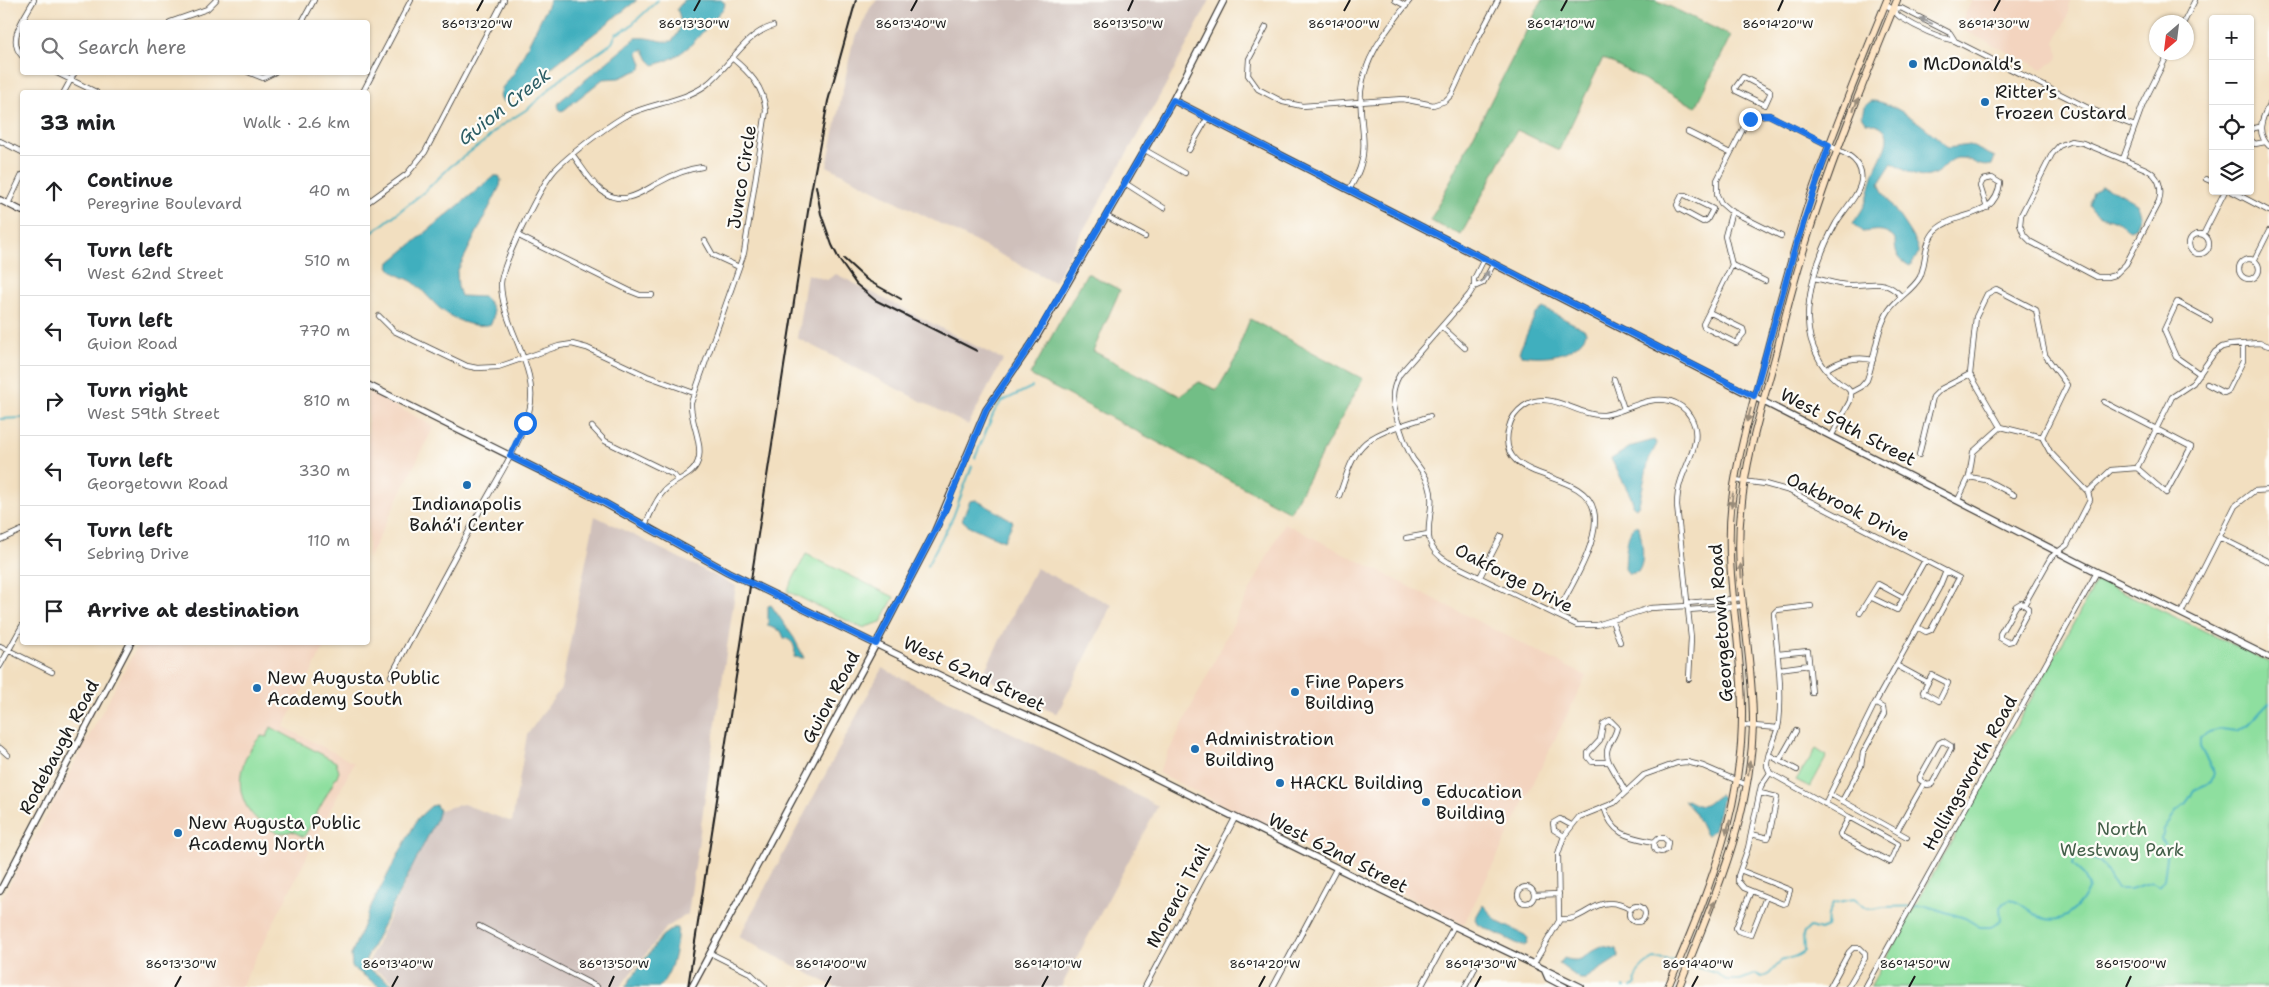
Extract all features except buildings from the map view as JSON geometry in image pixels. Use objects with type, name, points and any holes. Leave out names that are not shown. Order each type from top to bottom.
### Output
[{"type":"main road","name":"Georgetown Road","points":[[1679,987],[1738,834],[1747,785],[1753,726],[1752,687],[1743,598],[1740,528],[1745,481],[1762,399],[1804,247],[1838,149],[1897,0]]},
{"type":"main road","name":"Georgetown Road","points":[[1668,987],[1719,859],[1732,814],[1737,780],[1742,725],[1740,662],[1732,606],[1730,527],[1735,480],[1754,396],[1795,248],[1829,145],[1886,2]]},
{"type":"street","points":[[24,20],[34,0]]},
{"type":"street","points":[[184,20],[207,9],[216,0]]},
{"type":"street","points":[[303,20],[314,0]]},
{"type":"street","points":[[364,90],[411,0]]},
{"type":"street","points":[[370,201],[407,174],[428,148],[504,0]]},
{"type":"street","name":"Guion Road","points":[[692,987],[944,513],[986,410],[1030,346],[1125,184],[1173,100],[1224,0]]},
{"type":"street","points":[[1395,0],[1406,6]]},
{"type":"street","points":[[1350,188],[1359,171],[1363,154],[1360,102],[1363,78],[1371,54],[1410,0]]},
{"type":"street","points":[[1266,27],[1248,63],[1249,76],[1258,89],[1290,104],[1307,106],[1403,99],[1433,105],[1447,100],[1453,92],[1472,49],[1498,0]]},
{"type":"street","points":[[2188,15],[2195,0]]},
{"type":"street","points":[[1886,2],[1899,16],[1945,38],[1956,41],[2080,105],[2135,126]]},
{"type":"street","points":[[1893,9],[1901,8],[1950,33],[1956,41]]},
{"type":"street","points":[[391,676],[510,456],[525,423],[531,401],[530,382],[504,303],[501,282],[506,262],[551,175],[573,155],[626,116],[704,87],[762,29],[773,26]]},
{"type":"street","points":[[20,28],[16,36],[16,48],[20,53]]},
{"type":"street","name":"Junco Circle","points":[[705,241],[712,255],[739,266],[744,253],[766,111],[758,84],[750,73],[732,58]]},
{"type":"street","points":[[2123,159],[2143,104],[2165,60]]},
{"type":"street","points":[[61,75],[92,90]]},
{"type":"street","points":[[65,90],[74,75]]},
{"type":"street","points":[[254,75],[261,78],[271,75]]},
{"type":"street","points":[[1764,115],[1765,106],[1770,94],[1769,90],[1744,78],[1740,78],[1736,91],[1765,106]]},
{"type":"street","name":"West 59th Street","points":[[1173,100],[1350,188],[1484,259],[1762,399],[2097,572],[2269,657]]},
{"type":"street","points":[[2267,144],[2261,135],[2260,127],[2269,105]]},
{"type":"street","points":[[1781,236],[1732,211],[1721,203],[1716,195],[1716,185],[1746,123],[1754,117],[1764,115],[1774,117],[1838,149],[1856,162],[1861,171],[1861,181],[1828,238],[1814,278],[1807,308],[1808,332],[1816,353],[1826,370],[1850,393],[1850,401],[1832,435]]},
{"type":"street","points":[[1190,150],[1208,117]]},
{"type":"street","points":[[2254,128],[2260,127]]},
{"type":"street","points":[[1688,132],[1730,153]]},
{"type":"street","points":[[0,141],[20,151]]},
{"type":"street","points":[[2076,141],[2123,159],[2152,173],[2159,183],[2161,193],[2158,203],[2126,264],[2117,274],[2110,277],[2100,277],[2029,240],[2020,225],[2023,210],[2052,154],[2063,143],[2076,141]]},
{"type":"street","points":[[2254,142],[2267,144]]},
{"type":"street","points":[[1144,150],[1185,173]]},
{"type":"street","points":[[573,155],[603,192],[619,198],[641,194],[682,172],[702,167]]},
{"type":"street","points":[[1850,393],[1864,384],[1873,360],[1884,318],[1891,307],[1920,276],[1927,245],[1936,230],[1947,223],[1987,208],[1999,191],[2000,183],[1992,178],[1983,180],[1980,186],[1987,208]]},
{"type":"street","points":[[8,204],[20,179]]},
{"type":"street","points":[[1125,184],[1164,208]]},
{"type":"street","points":[[1712,208],[1685,195],[1681,197],[1676,206],[1703,222],[1707,220],[1712,208],[1721,203]]},
{"type":"street","points":[[2203,235],[2223,195]]},
{"type":"street","points":[[2239,195],[2269,211]]},
{"type":"street","points":[[0,200],[20,210]]},
{"type":"street","points":[[1709,312],[1743,329],[1744,333],[1738,343],[1704,327],[1703,324],[1732,265],[1725,236],[1732,211]]},
{"type":"street","points":[[1106,216],[1144,237]]},
{"type":"street","points":[[2254,261],[2269,231]]},
{"type":"street","points":[[2196,234],[2203,235],[2208,239],[2208,247],[2202,253],[2196,253],[2190,249],[2190,240],[2196,234]]},
{"type":"street","points":[[519,236],[630,291],[640,295],[652,295]]},
{"type":"street","points":[[1474,287],[1474,279],[1484,259]]},
{"type":"street","points":[[2247,260],[2254,261],[2258,264],[2258,273],[2253,278],[2245,278],[2240,274],[2240,265],[2247,260]]},
{"type":"street","points":[[1406,538],[1428,534],[1431,489],[1411,454],[1401,427],[1393,398],[1397,381],[1474,287],[1483,283],[1494,263]]},
{"type":"street","points":[[1732,265],[1765,281]]},
{"type":"street","points":[[645,525],[662,492],[691,473],[699,459],[700,452],[690,412],[694,393],[739,266]]},
{"type":"street","points":[[1814,278],[1842,284],[1885,284],[1893,288],[1901,296]]},
{"type":"street","points":[[2024,605],[2050,558],[2067,545],[2089,501],[2088,492],[2050,452],[2042,437],[2001,427],[1970,374],[1976,317],[1987,294],[1996,289],[2036,310],[2044,355],[2066,385],[2042,437]]},
{"type":"street","points":[[2200,374],[2176,357],[2164,330],[2177,302],[2210,320]]},
{"type":"street","points":[[379,316],[394,331],[467,366],[477,368],[498,367],[559,346],[580,345],[647,376],[694,393]]},
{"type":"street","points":[[1442,327],[1466,348]]},
{"type":"street","points":[[2137,468],[2172,397],[2193,383],[2213,354],[2220,348],[2243,344],[2259,343],[2269,346]]},
{"type":"street","points":[[2207,384],[2224,392],[2228,391],[2243,361],[2243,344]]},
{"type":"street","points":[[1826,370],[1834,364],[1859,358],[1873,360]]},
{"type":"street","points":[[1919,455],[1933,398],[1941,389],[1970,374]]},
{"type":"street","points":[[1614,379],[1624,409]]},
{"type":"street","name":"West 62nd Street","points":[[370,386],[645,525],[728,572],[1058,730],[1336,869],[1581,987]]},
{"type":"street","points":[[1556,615],[1590,546],[1595,521],[1594,509],[1588,497],[1577,487],[1532,472],[1518,463],[1508,443],[1510,426],[1520,409],[1538,400],[1556,402],[1598,415],[1653,400],[1670,401],[1685,409],[1695,426],[1695,446],[1680,482],[1676,506],[1691,641],[1689,679]]},
{"type":"street","points":[[2088,492],[2112,470],[2137,468],[2166,493],[2190,447],[2104,402]]},
{"type":"street","points":[[1339,496],[1362,446],[1372,437],[1430,416]]},
{"type":"street","points":[[592,427],[605,441],[674,475],[678,480]]},
{"type":"street","points":[[1958,500],[1969,477],[1974,451],[2001,427]]},
{"type":"street","points":[[1969,477],[1986,480],[2014,495]]},
{"type":"street","name":"Oakbrook Drive","points":[[1735,480],[1790,491],[1946,571]]},
{"type":"street","points":[[2181,613],[2235,506],[2247,494],[2261,489],[2269,490]]},
{"type":"street","points":[[0,540],[20,531]]},
{"type":"street","name":"Oakforge Drive","points":[[1428,534],[1431,544],[1440,556],[1572,623],[1584,626],[1612,620],[1650,608],[1744,606]]},
{"type":"street","points":[[1480,577],[1500,536]]},
{"type":"street","points":[[2219,537],[2269,562]]},
{"type":"street","points":[[1870,597],[1894,610],[1904,598],[1925,560]]},
{"type":"street","points":[[1825,804],[1875,703],[1939,588],[1946,571],[1960,579],[1931,630],[1926,632],[1918,627]]},
{"type":"street","name":"Hollingsworth Road","points":[[1866,987],[2097,572]]},
{"type":"street","points":[[1860,613],[1878,584],[1904,598]]},
{"type":"street","points":[[1688,606],[1743,598]]},
{"type":"street","points":[[2019,604],[2024,605],[2028,608],[2028,612],[2012,641],[2008,643],[2002,640],[2000,634],[2016,606],[2019,604]]},
{"type":"street","points":[[1812,606],[1774,612],[1779,669],[1778,728],[1767,766],[1770,773],[1898,844],[1890,862],[1841,836],[1840,834],[1849,817]]},
{"type":"street","points":[[1612,620],[1620,642]]},
{"type":"street","points":[[0,666],[20,629]]},
{"type":"street","name":"Rodebaugh Road","points":[[0,891],[129,645]]},
{"type":"street","points":[[0,646],[52,672]]},
{"type":"street","points":[[1778,654],[1807,650],[1812,693]]},
{"type":"street","points":[[1779,669],[1810,665]]},
{"type":"street","points":[[1896,665],[1927,682]]},
{"type":"street","points":[[1931,675],[1934,675],[1948,683],[1940,700],[1923,692],[1927,682],[1931,675]]},
{"type":"street","points":[[1842,801],[1861,766],[1862,753],[1884,714],[1883,708],[1875,703]]},
{"type":"street","points":[[1609,762],[1592,762],[1588,756],[1590,750],[1600,740],[1603,724],[1610,720],[1617,727],[1606,749],[1609,762],[1626,792]]},
{"type":"street","points":[[1742,725],[1778,728]]},
{"type":"street","points":[[1779,761],[1796,731]]},
{"type":"street","points":[[1943,741],[1951,746],[1951,749],[1932,784],[1924,783],[1920,778],[1939,743],[1943,741]]},
{"type":"street","points":[[0,748],[8,755]]},
{"type":"street","points":[[1769,755],[1797,770]]},
{"type":"street","points":[[1532,965],[1555,931],[1560,919],[1558,854],[1564,836],[1571,825],[1582,814],[1614,803],[1644,775],[1682,762],[1703,766],[1747,785]]},
{"type":"street","points":[[1740,870],[1790,892],[1784,904],[1751,891],[1739,884],[1738,878],[1740,870],[1751,834],[1762,783],[1770,773]]},
{"type":"street","points":[[1897,832],[1924,783]]},
{"type":"street","points":[[1751,834],[1768,838],[1770,836],[1777,797],[1760,793]]},
{"type":"street","points":[[1830,794],[1907,837]]},
{"type":"street","points":[[1604,807],[1610,822],[1622,834],[1654,842]]},
{"type":"street","name":"Morenci Trail","points":[[1145,987],[1235,818]]},
{"type":"street","points":[[1564,836],[1554,830],[1552,826],[1554,821],[1561,819],[1571,825]]},
{"type":"street","points":[[1274,987],[1336,869]]},
{"type":"street","points":[[1751,891],[1736,928],[1738,932],[1750,935],[1766,897]]},
{"type":"street","points":[[1534,895],[1559,894]]},
{"type":"street","points":[[1560,919],[1570,919],[1606,903],[1616,903],[1630,909]]},
{"type":"street","points":[[479,926],[597,987]]},
{"type":"street","points":[[1421,987],[1454,926]]},
{"type":"street","points":[[1830,987],[1849,952],[1853,948],[1860,948],[1865,953],[1865,958],[1848,987]]},
{"type":"street","points":[[710,953],[750,973],[765,987]]},
{"type":"street","points":[[1465,987],[1475,968]]},
{"type":"street","name":"West 62nd Street","points":[[1545,971],[1548,978],[1565,987]]},
{"type":"shaded area","points":[[877,0],[1210,0],[1167,83],[1054,282],[827,166],[852,46],[870,8]]},
{"type":"shaded area","points":[[1972,0],[2070,0],[2067,17],[2055,42],[2059,55],[2056,60],[2042,69],[1963,30],[1960,25]]},
{"type":"shaded area","points":[[807,274],[827,280],[836,274],[1003,360],[968,425],[797,338]]},
{"type":"shaded area","points":[[370,393],[434,426],[370,555]]},
{"type":"shaded area","points":[[595,516],[736,586],[688,914],[667,927],[620,987],[402,987],[375,970],[369,961],[439,810],[463,804],[512,822],[527,735],[561,688]]},
{"type":"shaded area","points":[[1284,523],[1586,676],[1464,924],[1158,773]]},
{"type":"shaded area","points":[[1036,568],[1112,605],[1057,714],[982,676]]},
{"type":"shaded area","name":"New Augusta Public Academy North","points":[[138,645],[325,645],[284,727],[354,763],[241,987],[0,987],[0,902]]},
{"type":"shaded area","points":[[882,668],[1158,806],[1061,987],[835,987],[739,937]]},
{"type":"green space","points":[[1542,0],[1656,0],[1731,36],[1696,107],[1603,58],[1559,150],[1517,130],[1461,235],[1430,221]]},
{"type":"green space","points":[[1087,273],[1120,290],[1093,351],[1180,396],[1199,382],[1217,390],[1239,353],[1239,346],[1250,319],[1363,379],[1290,512],[1030,375]]},
{"type":"green space","points":[[806,554],[894,597],[881,622],[862,628],[787,591]]},
{"type":"green space","name":"North Westway Park","points":[[2100,581],[2269,662],[2269,987],[1870,987],[2096,583]]},
{"type":"green space","points":[[271,727],[336,762],[339,772],[304,837],[292,831],[279,833],[273,831],[256,818],[247,808],[242,796],[240,784],[245,759],[261,736],[267,737]]},
{"type":"green space","points":[[1816,749],[1827,756],[1810,787],[1796,780]]},
{"type":"water","points":[[550,0],[637,0],[529,85],[503,102],[500,96],[502,88],[514,73]]},
{"type":"water","points":[[684,0],[721,0],[725,3],[724,8],[694,42],[677,55],[667,61],[654,65],[644,50],[641,50],[638,53],[642,64],[641,69],[619,78],[603,79],[564,110],[560,111],[558,105],[560,101],[636,38],[672,41],[678,33],[680,25],[677,9]]},
{"type":"water","points":[[1871,101],[1880,102],[1901,111],[1923,126],[1948,148],[1969,145],[1995,157],[1992,165],[1987,166],[1958,158],[1949,162],[1935,174],[1922,177],[1911,174],[1892,163],[1879,183],[1917,247],[1918,253],[1910,266],[1900,259],[1895,240],[1888,233],[1884,231],[1862,232],[1853,223],[1865,204],[1874,173],[1886,143],[1887,136],[1884,130],[1878,125],[1866,122],[1862,116],[1864,107]]},
{"type":"water","points":[[494,176],[499,176],[501,180],[500,186],[457,272],[461,296],[484,297],[493,309],[493,316],[491,324],[468,324],[453,318],[435,304],[416,284],[392,271],[389,265],[390,262]]},
{"type":"water","points":[[2101,186],[2116,191],[2137,203],[2140,215],[2135,228],[2130,230],[2116,221],[2098,215],[2092,210],[2089,205],[2093,192]]},
{"type":"water","points":[[1543,308],[1584,329],[1586,332],[1585,336],[1579,343],[1565,352],[1548,356],[1521,355],[1519,352],[1535,315]]},
{"type":"water","points":[[1654,440],[1657,444],[1649,459],[1639,504],[1636,508],[1632,505],[1632,499],[1611,459],[1632,446]]},
{"type":"water","points":[[976,500],[1013,522],[1004,541],[969,526],[962,520],[970,501]]},
{"type":"water","points":[[1636,525],[1639,527],[1643,550],[1642,562],[1638,572],[1629,574],[1625,569],[1627,545],[1632,528]]},
{"type":"water","points":[[771,605],[794,638],[804,658],[794,657],[795,651],[792,643],[784,638],[781,631],[768,626],[768,606]]},
{"type":"water","points":[[1720,794],[1723,797],[1714,830],[1708,835],[1705,834],[1695,813],[1684,801],[1687,800],[1702,806]]},
{"type":"water","points":[[436,805],[439,810],[436,820],[364,963],[369,969],[397,987],[380,987],[352,967],[351,955],[372,904],[418,818],[431,806]]},
{"type":"water","points":[[1483,905],[1498,922],[1525,935],[1528,938],[1527,944],[1524,946],[1520,945],[1477,924],[1475,919]]},
{"type":"water","points":[[673,928],[678,928],[673,959],[668,974],[659,987],[625,987],[662,936]]},
{"type":"water","points":[[1602,946],[1617,949],[1619,957],[1585,979],[1580,979],[1559,964],[1564,958],[1571,960],[1581,959]]},
{"type":"waterway","name":"Guion Creek","points":[[370,234],[424,192],[451,166],[486,140],[499,127],[529,108],[560,79],[612,43],[616,34],[628,28],[658,0]]},
{"type":"waterway","points":[[975,458],[994,412],[1001,402],[1032,387]]},
{"type":"waterway","name":"Guion Creek","points":[[0,419],[20,418]]},
{"type":"waterway","points":[[927,566],[953,517],[972,466]]},
{"type":"waterway","points":[[1681,963],[1716,973],[1726,980],[1740,980],[1756,974],[1762,977],[1766,976],[1781,961],[1804,951],[1803,934],[1810,927],[1820,930],[1827,927],[1828,915],[1833,903],[1854,899],[1866,908],[1873,909],[1926,906],[1965,918],[1980,927],[1991,927],[2001,921],[2000,907],[2010,901],[2017,902],[2038,916],[2047,919],[2062,918],[2075,909],[2089,887],[2084,875],[2073,865],[2075,856],[2100,862],[2117,889],[2130,889],[2152,882],[2159,886],[2164,879],[2168,850],[2162,839],[2164,829],[2176,812],[2186,804],[2194,790],[2211,782],[2214,773],[2200,747],[2200,738],[2209,732],[2221,729],[2236,731],[2249,724],[2269,703]]},
{"type":"waterway","points":[[1631,987],[1636,984],[1636,976],[1640,969],[1654,959],[1677,961]]},
{"type":"railway","points":[[688,987],[811,192],[828,101],[856,0]]},
{"type":"railway","points":[[816,186],[821,214],[832,245],[840,261],[856,284],[875,300],[977,351]]},
{"type":"railway","points":[[844,259],[867,280],[901,299]]},
{"type":"place","name":"McDonald's","points":[[1913,64]]},
{"type":"place","name":"Ritter's Frozen Custard","points":[[1985,102]]},
{"type":"place","name":"Indianapolis Bahá'í Center","points":[[467,485]]},
{"type":"place","name":"New Augusta Public Academy South","points":[[257,688]]},
{"type":"place","name":"Fine Papers Building","points":[[1295,692]]},
{"type":"place","name":"Administration Building","points":[[1195,749]]},
{"type":"place","name":"HACKL Building","points":[[1280,783]]},
{"type":"place","name":"Education Building","points":[[1426,802]]},
{"type":"place","name":"New Augusta Public Academy North","points":[[178,833]]},
{"type":"route","points":[[525,423],[510,456],[596,498],[728,572],[876,644],[944,513],[975,433],[986,410],[997,391],[1030,346],[1173,100],[1350,188],[1484,259],[1645,339],[1754,396],[1785,281],[1812,192],[1829,145],[1769,115],[1760,115],[1750,119]]}]
